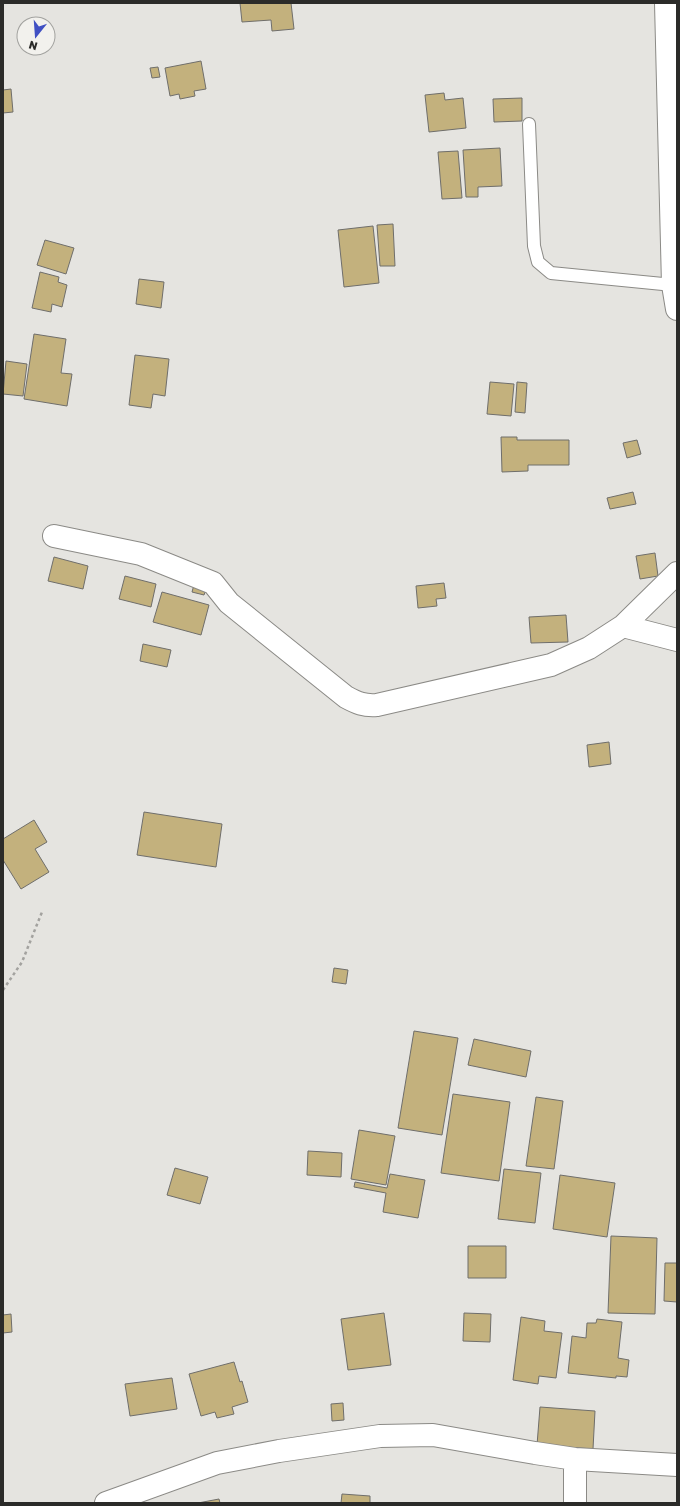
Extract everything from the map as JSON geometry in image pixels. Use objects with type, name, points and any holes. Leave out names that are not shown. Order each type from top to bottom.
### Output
[{"type":"street","points":[[666,3],[673,285],[677,309]]},
{"type":"street","points":[[54,536],[141,554],[213,583],[229,603],[339,692],[358,704],[367,706],[551,665],[589,648],[623,626],[677,573]]},
{"type":"street","points":[[623,626],[677,640]]},
{"type":"street","points":[[106,1503],[217,1463],[380,1436],[433,1435],[575,1459],[677,1466]]},
{"type":"street","points":[[575,1459],[575,1503]]},
{"type":"lane","points":[[529,124],[534,246],[538,262],[551,272],[673,285]]},
{"type":"path","points":[[3,990],[22,962],[42,912]]},
{"type":"building","points":[[240,3],[291,3],[294,29],[272,31],[271,20],[242,22]]},
{"type":"building","points":[[201,61],[206,89],[194,91],[195,96],[180,99],[179,94],[170,96],[165,68]]},
{"type":"building","points":[[158,67],[160,77],[152,78],[150,68]]},
{"type":"building","points":[[11,89],[13,112],[3,113],[3,90]]},
{"type":"building","points":[[444,93],[445,100],[463,98],[466,128],[429,132],[425,95]]},
{"type":"building","points":[[522,98],[522,121],[494,122],[493,99]]},
{"type":"building","points":[[500,148],[502,186],[478,187],[478,197],[466,197],[463,150]]},
{"type":"building","points":[[458,151],[462,198],[442,199],[438,152]]},
{"type":"building","points":[[393,224],[395,266],[380,266],[377,225]]},
{"type":"building","points":[[373,226],[379,283],[344,287],[338,230]]},
{"type":"building","points":[[45,240],[74,248],[66,274],[37,265]]},
{"type":"building","points":[[40,272],[59,277],[58,282],[67,285],[62,307],[52,304],[51,312],[32,308]]},
{"type":"building","points":[[139,279],[164,282],[161,308],[136,304]]},
{"type":"building","points":[[34,334],[66,339],[61,373],[72,374],[67,406],[24,399]]},
{"type":"building","points":[[135,355],[169,359],[165,396],[153,394],[151,408],[129,405]]},
{"type":"building","points":[[6,361],[27,364],[23,396],[3,394]]},
{"type":"building","points":[[490,382],[514,384],[511,416],[487,414]]},
{"type":"building","points":[[517,382],[527,383],[525,413],[515,412]]},
{"type":"building","points":[[501,437],[517,437],[517,440],[569,440],[569,465],[528,465],[528,471],[502,472]]},
{"type":"building","points":[[637,440],[641,454],[627,458],[623,443]]},
{"type":"building","points":[[633,492],[636,504],[610,509],[607,498]]},
{"type":"building","points":[[655,553],[658,576],[640,579],[636,556]]},
{"type":"building","points":[[54,557],[88,566],[83,589],[48,581]]},
{"type":"building","points":[[125,576],[156,584],[151,607],[119,599]]},
{"type":"building","points":[[195,581],[208,584],[204,595],[192,592]]},
{"type":"building","points":[[444,583],[446,598],[436,599],[437,606],[418,608],[416,586]]},
{"type":"building","points":[[162,592],[209,605],[201,635],[153,622]]},
{"type":"building","points":[[566,615],[568,642],[531,643],[529,617]]},
{"type":"building","points":[[143,644],[171,650],[167,667],[140,661]]},
{"type":"building","points":[[609,742],[611,764],[589,767],[587,745]]},
{"type":"building","points":[[144,812],[222,824],[216,867],[137,855]]},
{"type":"building","points":[[34,820],[47,842],[35,849],[49,872],[21,889],[3,860],[3,839]]},
{"type":"building","points":[[334,968],[348,970],[346,984],[332,982]]},
{"type":"building","points":[[414,1031],[458,1038],[442,1135],[398,1128]]},
{"type":"building","points":[[474,1039],[531,1051],[526,1077],[468,1065]]},
{"type":"building","points":[[453,1094],[510,1102],[499,1181],[441,1173]]},
{"type":"building","points":[[536,1097],[563,1101],[554,1169],[526,1166]]},
{"type":"building","points":[[359,1130],[395,1136],[386,1185],[351,1179]]},
{"type":"building","points":[[308,1151],[342,1153],[341,1177],[307,1175]]},
{"type":"building","points":[[175,1168],[208,1177],[200,1204],[167,1195]]},
{"type":"building","points":[[504,1169],[541,1173],[535,1223],[498,1219]]},
{"type":"building","points":[[390,1174],[425,1180],[418,1218],[383,1212],[386,1193],[354,1187],[355,1182],[387,1188]]},
{"type":"building","points":[[560,1175],[615,1183],[607,1237],[553,1229]]},
{"type":"building","points":[[611,1236],[657,1238],[655,1314],[608,1313]]},
{"type":"building","points":[[468,1246],[506,1246],[506,1278],[468,1278]]},
{"type":"building","points":[[665,1263],[677,1263],[677,1302],[664,1301]]},
{"type":"building","points":[[384,1313],[391,1365],[348,1370],[341,1319]]},
{"type":"building","points":[[464,1313],[491,1314],[490,1342],[463,1341]]},
{"type":"building","points":[[11,1314],[12,1332],[3,1333],[3,1315]]},
{"type":"building","points":[[521,1317],[545,1321],[544,1331],[562,1333],[556,1378],[539,1376],[538,1384],[513,1380]]},
{"type":"building","points":[[597,1319],[622,1322],[618,1358],[629,1360],[627,1377],[616,1376],[616,1378],[568,1373],[572,1336],[586,1338],[587,1323],[596,1323]]},
{"type":"building","points":[[234,1362],[240,1382],[242,1381],[248,1402],[232,1407],[234,1414],[217,1418],[215,1412],[201,1416],[189,1374]]},
{"type":"building","points":[[172,1378],[177,1409],[130,1416],[125,1384]]},
{"type":"building","points":[[343,1403],[344,1420],[332,1421],[331,1404]]},
{"type":"building","points":[[540,1407],[595,1411],[593,1449],[537,1445]]},
{"type":"building","points":[[342,1494],[370,1496],[370,1503],[341,1503]]},
{"type":"building","points":[[219,1499],[220,1503],[198,1503]]}]
